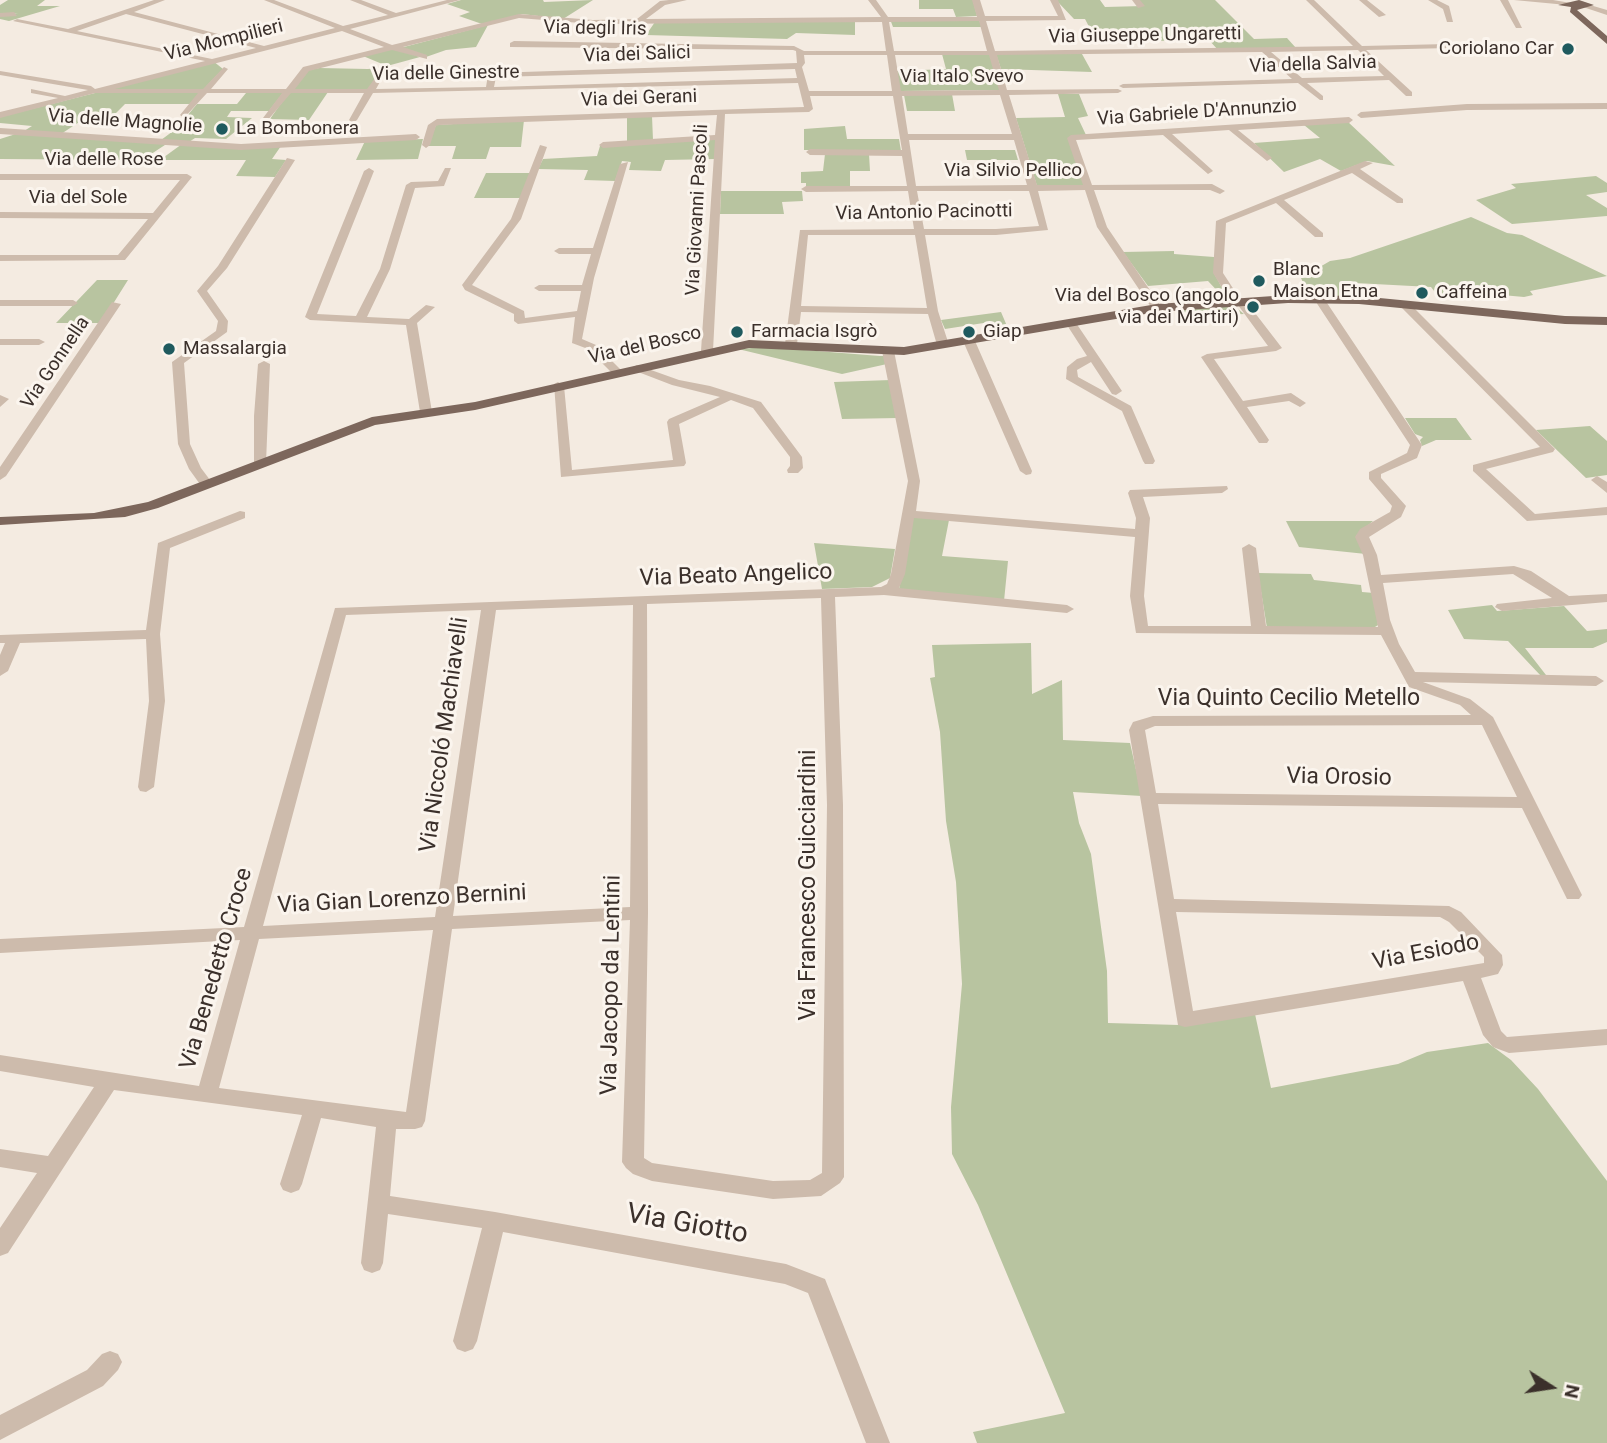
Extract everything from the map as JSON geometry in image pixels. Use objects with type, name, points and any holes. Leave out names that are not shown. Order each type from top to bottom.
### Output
[{"type":"main road","points":[[1577,4],[1573,10],[1607,41]]},
{"type":"main road","name":"Via del Bosco","points":[[0,521],[112,516],[153,505],[364,423],[475,405],[707,351],[749,344],[791,344],[888,351],[969,341],[1157,308],[1319,299],[1404,304],[1564,320],[1607,321]]},
{"type":"street","points":[[69,31],[161,0]]},
{"type":"street","points":[[268,0],[424,57]]},
{"type":"street","points":[[354,0],[395,15]]},
{"type":"street","name":"Via Mompilieri","points":[[0,115],[251,48],[263,48],[456,0]]},
{"type":"street","points":[[640,20],[663,3],[683,0]]},
{"type":"street","points":[[872,0],[886,18],[919,231],[933,311],[943,345]]},
{"type":"street","points":[[976,0],[1033,188]]},
{"type":"street","points":[[267,118],[306,69],[519,16],[583,22],[654,19],[1063,18],[1054,0]]},
{"type":"street","name":"Via della Salvia","points":[[1310,0],[1391,78]]},
{"type":"street","points":[[1363,0],[1382,15]]},
{"type":"street","points":[[1432,0],[1446,8],[1450,20]]},
{"type":"street","points":[[1504,0],[1519,26]]},
{"type":"street","points":[[1518,0],[1607,7]]},
{"type":"street","points":[[1577,4],[1607,13]]},
{"type":"street","points":[[127,12],[251,48]]},
{"type":"street","points":[[0,15],[214,60]]},
{"type":"street","points":[[646,32],[654,19]]},
{"type":"street","name":"Via degli Iris","points":[[513,46],[514,43],[794,48],[800,50],[800,53]]},
{"type":"street","name":"Via Giuseppe Ungaretti","points":[[800,53],[1264,50],[1491,45]]},
{"type":"street","points":[[1264,50],[1321,98]]},
{"type":"street","points":[[800,53],[801,63],[798,67],[805,94]]},
{"type":"street","points":[[194,65],[201,57]]},
{"type":"street","name":"Via dei Salici","points":[[490,89],[490,71],[798,67]]},
{"type":"street","points":[[184,116],[225,69]]},
{"type":"street","points":[[353,120],[383,69]]},
{"type":"street","points":[[0,73],[94,90]]},
{"type":"street","points":[[1391,78],[1409,94]]},
{"type":"street","name":"Via della Salvia","points":[[1121,89],[1391,78]]},
{"type":"street","name":"Via delle Ginestre","points":[[94,90],[205,92],[490,89],[594,101],[801,80]]},
{"type":"street","name":"Via Italo Svevo","points":[[805,94],[1121,89]]},
{"type":"street","points":[[34,92],[67,97]]},
{"type":"street","name":"Via dei Gerani","points":[[426,145],[432,125],[437,122],[551,118],[594,101],[721,113],[809,109],[805,94]]},
{"type":"street","points":[[1500,96],[1511,107]]},
{"type":"street","points":[[1361,115],[1459,107],[1607,106]]},
{"type":"street","name":"Via Giovanni Pascoli","points":[[707,351],[721,113]]},
{"type":"street","points":[[1248,115],[1263,126]]},
{"type":"street","points":[[549,130],[551,118]]},
{"type":"street","name":"Via Gabriele D'Annunzio","points":[[1157,308],[1102,227],[1071,138],[1167,134],[1349,120]]},
{"type":"street","points":[[1233,129],[1267,158]]},
{"type":"street","name":"Via delle Magnolie","points":[[0,131],[233,146],[416,137]]},
{"type":"street","points":[[1167,134],[1208,171]]},
{"type":"street","points":[[603,145],[719,137]]},
{"type":"street","points":[[904,137],[1016,137]]},
{"type":"street","points":[[543,147],[516,219],[467,285],[520,313],[519,321],[522,322],[582,313]]},
{"type":"street","points":[[810,152],[906,153]]},
{"type":"street","points":[[207,484],[195,469],[184,444],[177,362],[221,332],[223,321],[202,291],[222,268],[290,160]]},
{"type":"street","points":[[1264,440],[1207,357],[1276,348],[1218,273],[1221,221],[1368,163]]},
{"type":"street","points":[[617,372],[592,347],[576,341],[587,288],[625,164]]},
{"type":"street","points":[[1353,169],[1400,201]]},
{"type":"street","points":[[360,320],[386,270],[411,185],[441,184],[448,170]]},
{"type":"street","points":[[369,171],[310,317],[411,322],[430,307]]},
{"type":"street","name":"Via delle Rose","points":[[0,177],[187,177],[121,258],[0,257]]},
{"type":"street","points":[[0,191],[15,177]]},
{"type":"street","name":"Via Silvio Pellico","points":[[806,189],[1213,187],[1220,191]]},
{"type":"street","name":"Via Antonio Pacinotti","points":[[796,309],[803,232],[996,232],[1045,228],[1033,188]]},
{"type":"street","points":[[1277,199],[1319,235]]},
{"type":"street","name":"Via del Sole","points":[[0,215],[155,216]]},
{"type":"street","points":[[559,251],[598,251]]},
{"type":"street","points":[[539,288],[587,288]]},
{"type":"street","points":[[1319,299],[1416,445],[1413,455],[1374,474],[1399,506],[1396,514],[1365,532],[1362,537],[1377,579],[1387,631],[1410,677],[1420,687],[1465,702],[1487,720],[1573,895]]},
{"type":"street","points":[[0,303],[73,303]]},
{"type":"street","name":"Via Gonnella","points":[[0,476],[116,304]]},
{"type":"street","points":[[1404,304],[1549,449],[1477,468],[1532,518],[1607,511]]},
{"type":"street","points":[[791,344],[796,309],[933,311]]},
{"type":"street","points":[[411,322],[426,412]]},
{"type":"street","points":[[1070,323],[1116,391]]},
{"type":"street","points":[[969,341],[1026,471]]},
{"type":"street","points":[[0,342],[39,342]]},
{"type":"street","points":[[884,591],[896,580],[914,481],[888,351]]},
{"type":"street","points":[[1094,357],[1081,361],[1071,369],[1072,379],[1127,409],[1149,461]]},
{"type":"street","points":[[260,463],[264,364]]},
{"type":"street","points":[[637,368],[676,383],[706,388],[757,405],[796,457],[797,468],[793,470]]},
{"type":"street","points":[[558,386],[566,474],[680,463],[673,422],[732,397]]},
{"type":"street","points":[[1240,405],[1291,397],[1300,403]]},
{"type":"street","points":[[1222,489],[1135,493],[1143,518],[1137,596],[1141,630],[1387,631]]},
{"type":"street","points":[[909,514],[1140,533]]},
{"type":"street","points":[[146,788],[157,701],[153,634],[163,546],[240,515]]},
{"type":"street","points":[[1249,548],[1259,631]]},
{"type":"street","points":[[1377,579],[1514,570],[1526,574],[1566,601]]},
{"type":"street","name":"Via Beato Angelico","points":[[340,611],[884,591],[1067,609]]},
{"type":"street","name":"Via Francesco Guicciardini","points":[[828,593],[835,805],[833,1177]]},
{"type":"street","points":[[1502,607],[1607,598]]},
{"type":"street","name":"Via Jacopo da Lentini","points":[[640,600],[639,913],[633,1162],[652,1172],[773,1189],[821,1187],[833,1177]]},
{"type":"street","name":"Via Niccoló Machiavelli","points":[[387,1120],[415,1121],[489,606]]},
{"type":"street","name":"Via Benedetto Croce","points":[[0,1063],[207,1095],[340,611]]},
{"type":"street","points":[[0,671],[8,639],[153,634]]},
{"type":"street","points":[[1410,677],[1595,681]]},
{"type":"street","name":"Via Quinto Cecilio Metello","points":[[1185,1020],[1137,730],[1145,723],[1487,720]]},
{"type":"street","name":"Via Orosio","points":[[1149,798],[1529,803]]},
{"type":"street","name":"Via Esiodo","points":[[1167,905],[1443,911],[1455,917],[1493,955],[1494,965],[1491,969],[1185,1020]]},
{"type":"street","name":"Via Gian Lorenzo Bernini","points":[[0,946],[639,913]]},
{"type":"street","points":[[1470,973],[1493,1035],[1500,1042],[1509,1045],[1607,1037]]},
{"type":"street","points":[[0,1246],[109,1081]]},
{"type":"street","points":[[207,1095],[387,1120],[372,1263]]},
{"type":"street","points":[[291,1184],[314,1108]]},
{"type":"street","points":[[0,1158],[52,1166]]},
{"type":"street","name":"Via Giotto","points":[[378,1203],[495,1221],[786,1274],[817,1286],[878,1443]]},
{"type":"street","points":[[465,1341],[495,1221]]},
{"type":"street","points":[[0,1428],[95,1378],[110,1362]]},
{"type":"green space","points":[[8,0],[45,0],[37,6],[60,6],[9,21],[0,19],[0,15],[18,13],[0,14],[0,5]]},
{"type":"green space","points":[[461,0],[593,0],[563,19],[522,14],[482,24],[459,16],[470,12],[447,4]]},
{"type":"green space","points":[[919,0],[973,0],[977,16],[956,17],[953,9],[919,9]]},
{"type":"green space","points":[[1056,0],[1100,0],[1105,7],[1143,6],[1139,0],[1215,0],[1254,39],[1287,38],[1296,48],[1218,50],[1209,40],[1097,42],[1085,19],[1074,19]]},
{"type":"green space","points":[[890,19],[979,20],[982,27],[893,27]]},
{"type":"green space","points":[[855,20],[855,35],[796,33],[787,39],[646,35],[655,22]]},
{"type":"green space","points":[[488,25],[476,47],[446,50],[426,57],[400,48]]},
{"type":"green space","points":[[394,48],[420,57],[387,66],[363,56]]},
{"type":"green space","points":[[942,54],[990,55],[1000,90],[900,91],[897,71],[946,69]]},
{"type":"green space","points":[[996,54],[1082,54],[1092,72],[1001,69]]},
{"type":"green space","points":[[213,61],[223,69],[202,91],[110,91],[104,88]]},
{"type":"green space","points":[[319,68],[381,68],[368,91],[290,90],[305,71]]},
{"type":"green space","points":[[289,92],[328,92],[309,120],[270,119]]},
{"type":"green space","points":[[95,93],[200,93],[192,104],[125,104],[115,114],[93,113],[61,134],[24,131],[32,126],[0,123],[0,117]]},
{"type":"green space","points":[[246,93],[283,93],[269,111],[231,111],[227,117],[252,118],[226,139],[195,138],[189,142],[161,140],[192,117],[187,116],[197,104],[237,104]]},
{"type":"green space","points":[[952,94],[955,111],[907,111],[904,95]]},
{"type":"green space","points":[[1058,94],[1079,94],[1088,116],[1078,118],[1086,135],[1071,136],[1084,186],[1037,186],[1016,118],[1065,117]]},
{"type":"green space","points":[[652,116],[653,140],[627,142],[627,117]]},
{"type":"green space","points":[[524,120],[521,147],[490,147],[486,159],[452,159],[456,146],[427,146],[436,125]]},
{"type":"green space","points":[[1348,122],[1395,166],[1367,161],[1341,171],[1320,159],[1284,172],[1254,143],[1320,138],[1304,125]]},
{"type":"green space","points":[[845,126],[847,139],[899,139],[901,151],[804,150],[804,129]]},
{"type":"green space","points":[[19,133],[168,143],[142,160],[0,159],[0,139]]},
{"type":"green space","points":[[423,139],[418,159],[356,160],[365,141]]},
{"type":"green space","points":[[715,139],[715,159],[665,160],[661,171],[629,170],[631,162],[622,161],[615,181],[584,180],[588,170],[538,169],[543,159],[597,156],[600,146]]},
{"type":"green space","points":[[182,144],[281,146],[272,159],[286,160],[275,177],[236,176],[246,160],[160,160]]},
{"type":"green space","points":[[965,150],[1015,150],[1018,160],[967,160]]},
{"type":"green space","points":[[825,154],[869,154],[870,171],[850,171],[850,187],[806,188],[806,183],[801,183],[801,172],[823,171]]},
{"type":"green space","points":[[486,173],[531,173],[521,198],[474,198]]},
{"type":"green space","points":[[1596,176],[1607,183],[1607,192],[1586,195],[1607,208],[1607,216],[1512,224],[1476,200],[1516,188],[1511,184]]},
{"type":"green space","points":[[721,191],[802,191],[803,201],[782,202],[784,214],[720,214]]},
{"type":"green space","points":[[1471,217],[1507,233],[1522,235],[1607,276],[1530,291],[1533,295],[1524,297],[1491,294],[1438,296],[1431,287],[1355,283],[1356,298],[1316,294],[1309,296],[1301,278],[1330,261],[1350,258]]},
{"type":"green space","points":[[1174,251],[1174,254],[1214,257],[1214,273],[1228,299],[1208,281],[1148,286],[1123,252]]},
{"type":"green space","points":[[97,280],[128,280],[101,323],[56,323]]},
{"type":"green space","points":[[1233,305],[1244,314],[1181,317],[1176,312],[1181,309]]},
{"type":"green space","points":[[1001,312],[1007,326],[990,322],[945,329],[941,320]]},
{"type":"green space","points":[[766,347],[884,356],[887,364],[842,374],[738,349]]},
{"type":"green space","points":[[891,380],[898,418],[842,419],[834,382]]},
{"type":"green space","points":[[1405,418],[1456,418],[1472,440],[1436,440],[1422,446],[1420,440],[1423,437],[1415,434]]},
{"type":"green space","points":[[1590,426],[1607,441],[1607,475],[1586,478],[1536,430]]},
{"type":"green space","points":[[913,518],[949,520],[942,556],[1008,561],[1004,601],[899,589]]},
{"type":"green space","points":[[1286,521],[1373,521],[1356,536],[1366,554],[1299,547]]},
{"type":"green space","points":[[814,543],[895,549],[890,578],[872,587],[822,589]]},
{"type":"green space","points":[[1258,573],[1311,574],[1314,580],[1361,585],[1362,592],[1374,593],[1378,625],[1267,628]]},
{"type":"green space","points":[[1492,605],[1497,611],[1564,606],[1587,631],[1607,629],[1607,642],[1593,648],[1525,648],[1546,675],[1541,676],[1508,641],[1464,639],[1448,610]]},
{"type":"green space","points":[[1031,643],[1032,694],[1062,680],[1063,740],[1130,743],[1142,796],[1073,792],[1079,823],[1091,854],[1107,971],[1108,1023],[1179,1025],[1255,1014],[1271,1088],[1398,1064],[1427,1052],[1488,1043],[1511,1060],[1538,1089],[1607,1181],[1607,1443],[977,1443],[973,1432],[1065,1413],[978,1205],[952,1154],[951,1107],[962,984],[956,882],[946,821],[940,732],[930,678],[935,677],[932,645]]},
{"type":"place","name":"Coriolano Car","points":[[1568,49]]},
{"type":"place","name":"La Bombonera","points":[[222,129]]},
{"type":"place","name":"Blanc Maison Etna","points":[[1259,281]]},
{"type":"place","name":"Caffeina","points":[[1422,293]]},
{"type":"place","name":"Via del Bosco (angolo via dei Martiri)","points":[[1253,307]]},
{"type":"place","name":"Farmacia Isgrò","points":[[737,332]]},
{"type":"place","name":"Giap","points":[[969,332]]},
{"type":"place","name":"Massalargia","points":[[169,349]]}]
